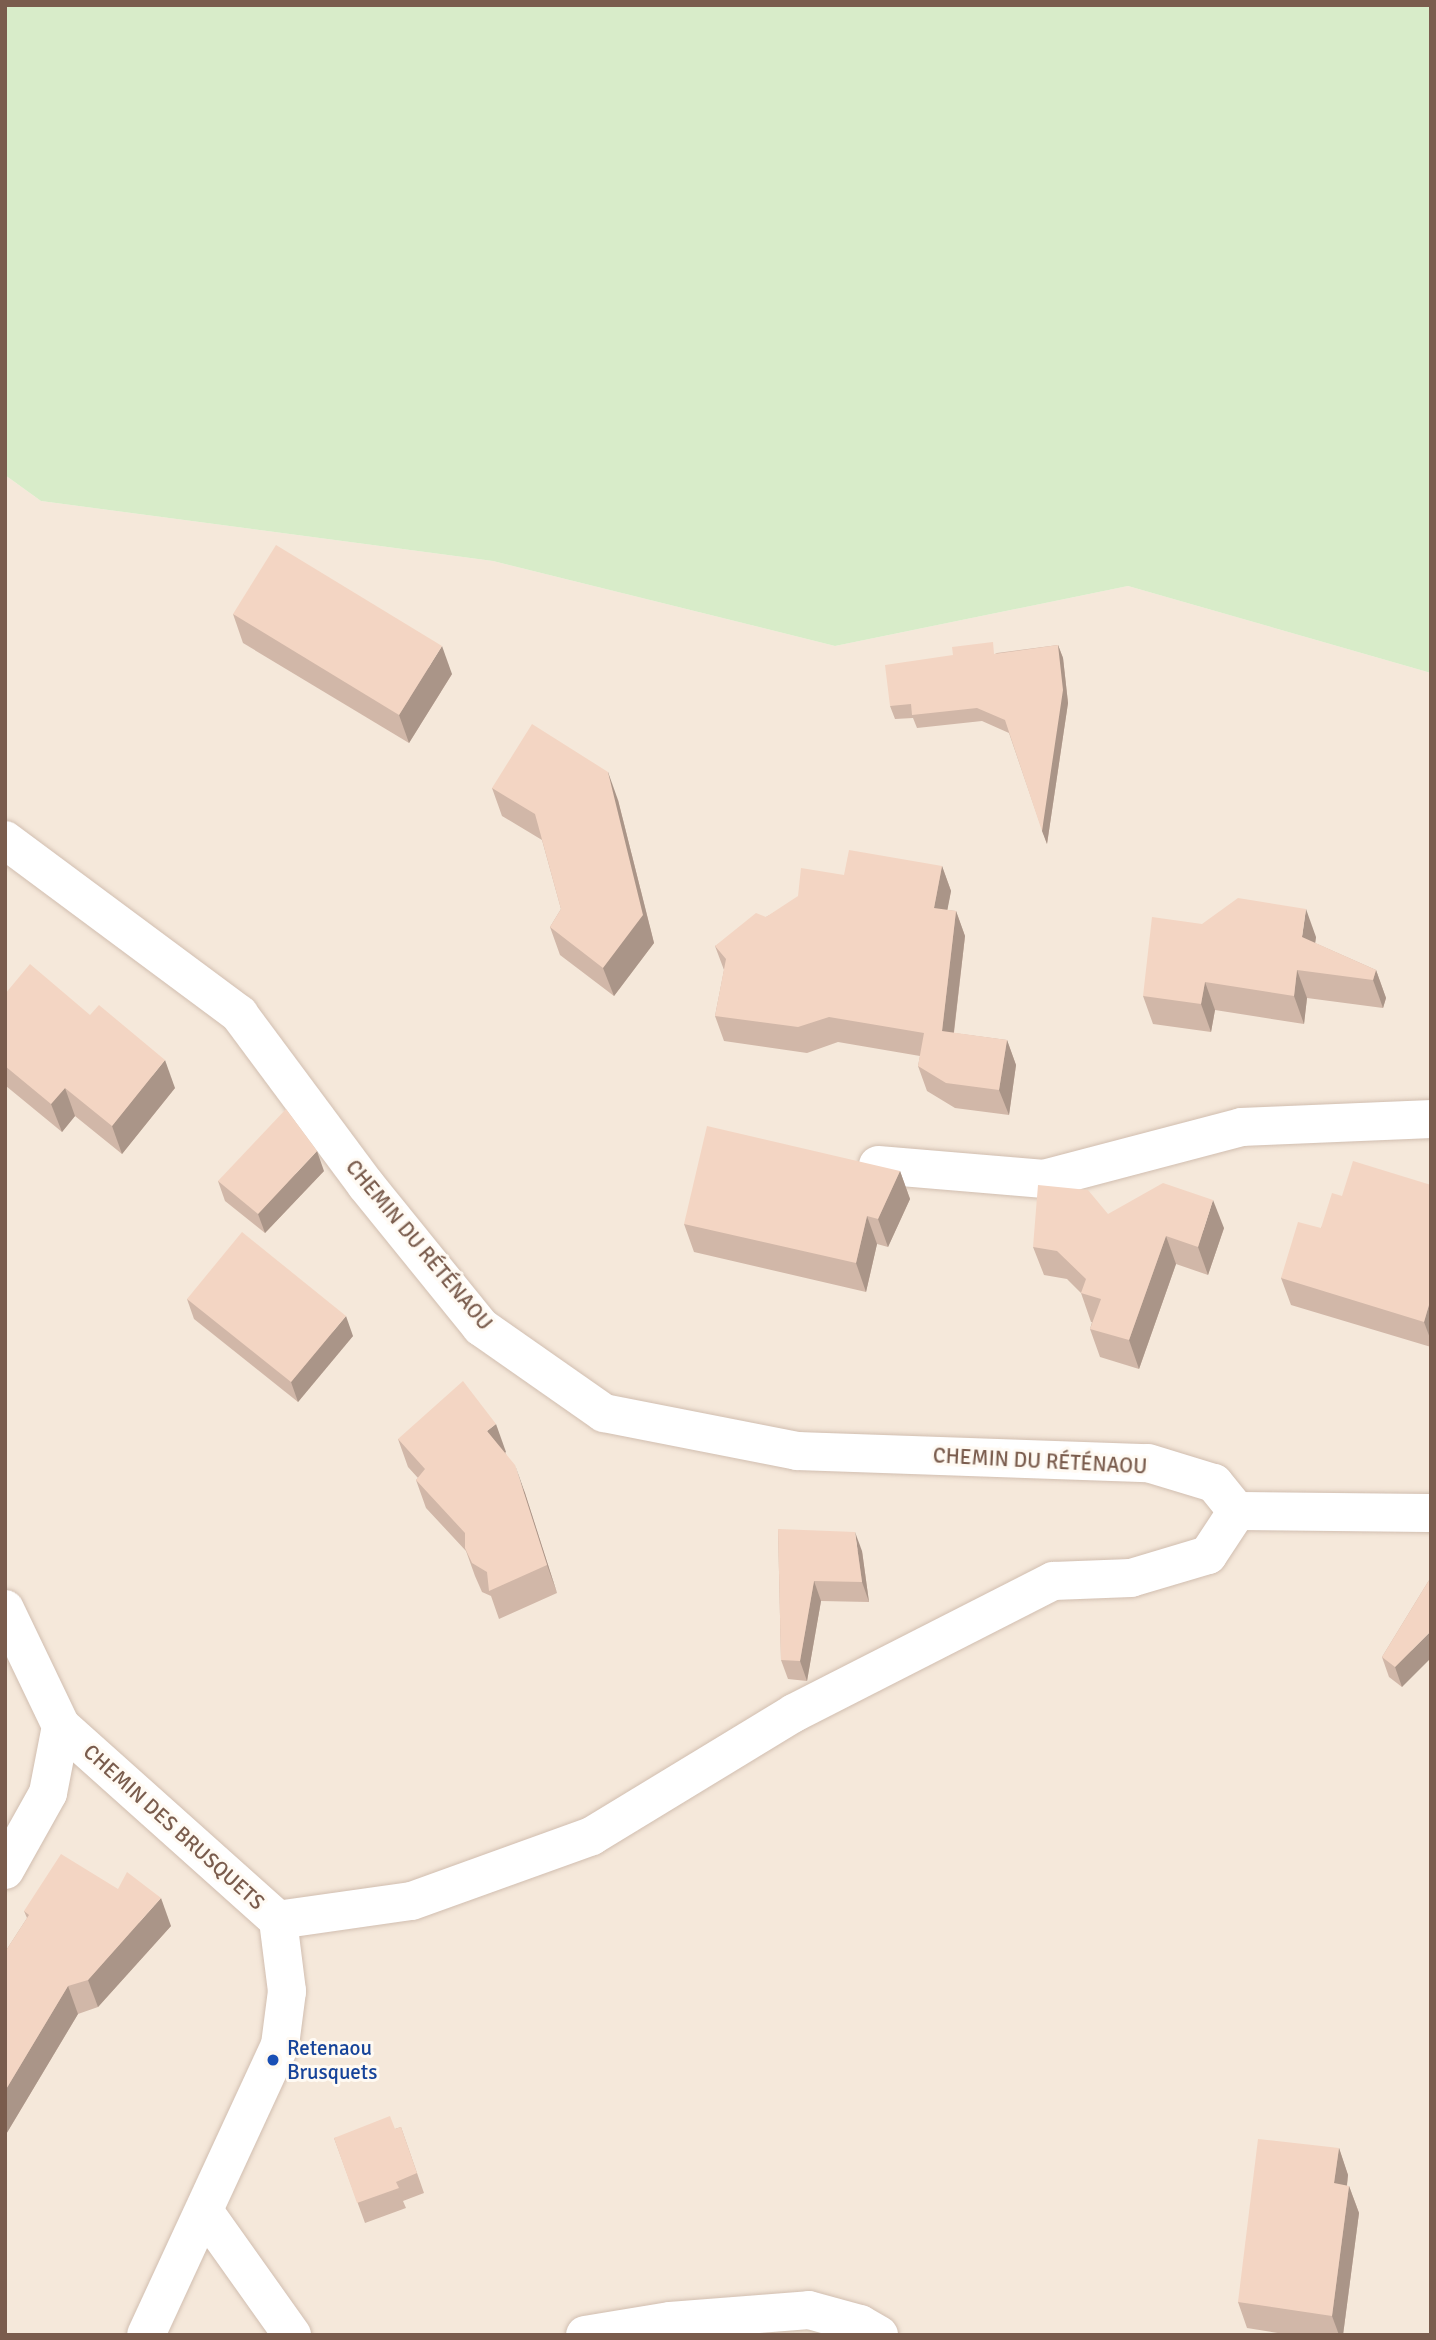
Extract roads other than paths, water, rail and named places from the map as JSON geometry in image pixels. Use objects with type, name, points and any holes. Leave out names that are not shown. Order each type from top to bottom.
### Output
[{"type":"street","name":"CHEMIN DU RÉTÉNAOU","points":[[5,840],[239,1014],[366,1185],[481,1327],[604,1413],[797,1451],[1148,1464],[1214,1483],[1237,1511]]},
{"type":"street","points":[[878,1165],[1044,1179],[1242,1127],[1431,1119]]},
{"type":"street","points":[[278,1920],[411,1901],[592,1836],[794,1713],[1054,1581],[1131,1578],[1208,1555],[1237,1511],[1431,1513]]},
{"type":"street","name":"CHEMIN DES BRUSQUETS","points":[[5,1609],[61,1726],[278,1920],[287,1992],[280,2045],[146,2335]]},
{"type":"street","points":[[5,1870],[48,1793],[61,1726]]},
{"type":"street","points":[[204,2211],[292,2335]]},
{"type":"street","points":[[585,2335],[670,2321],[809,2310],[860,2324],[878,2335]]},
{"type":"place","name":"Retenaou Brusquets","points":[[273,2060]]}]
